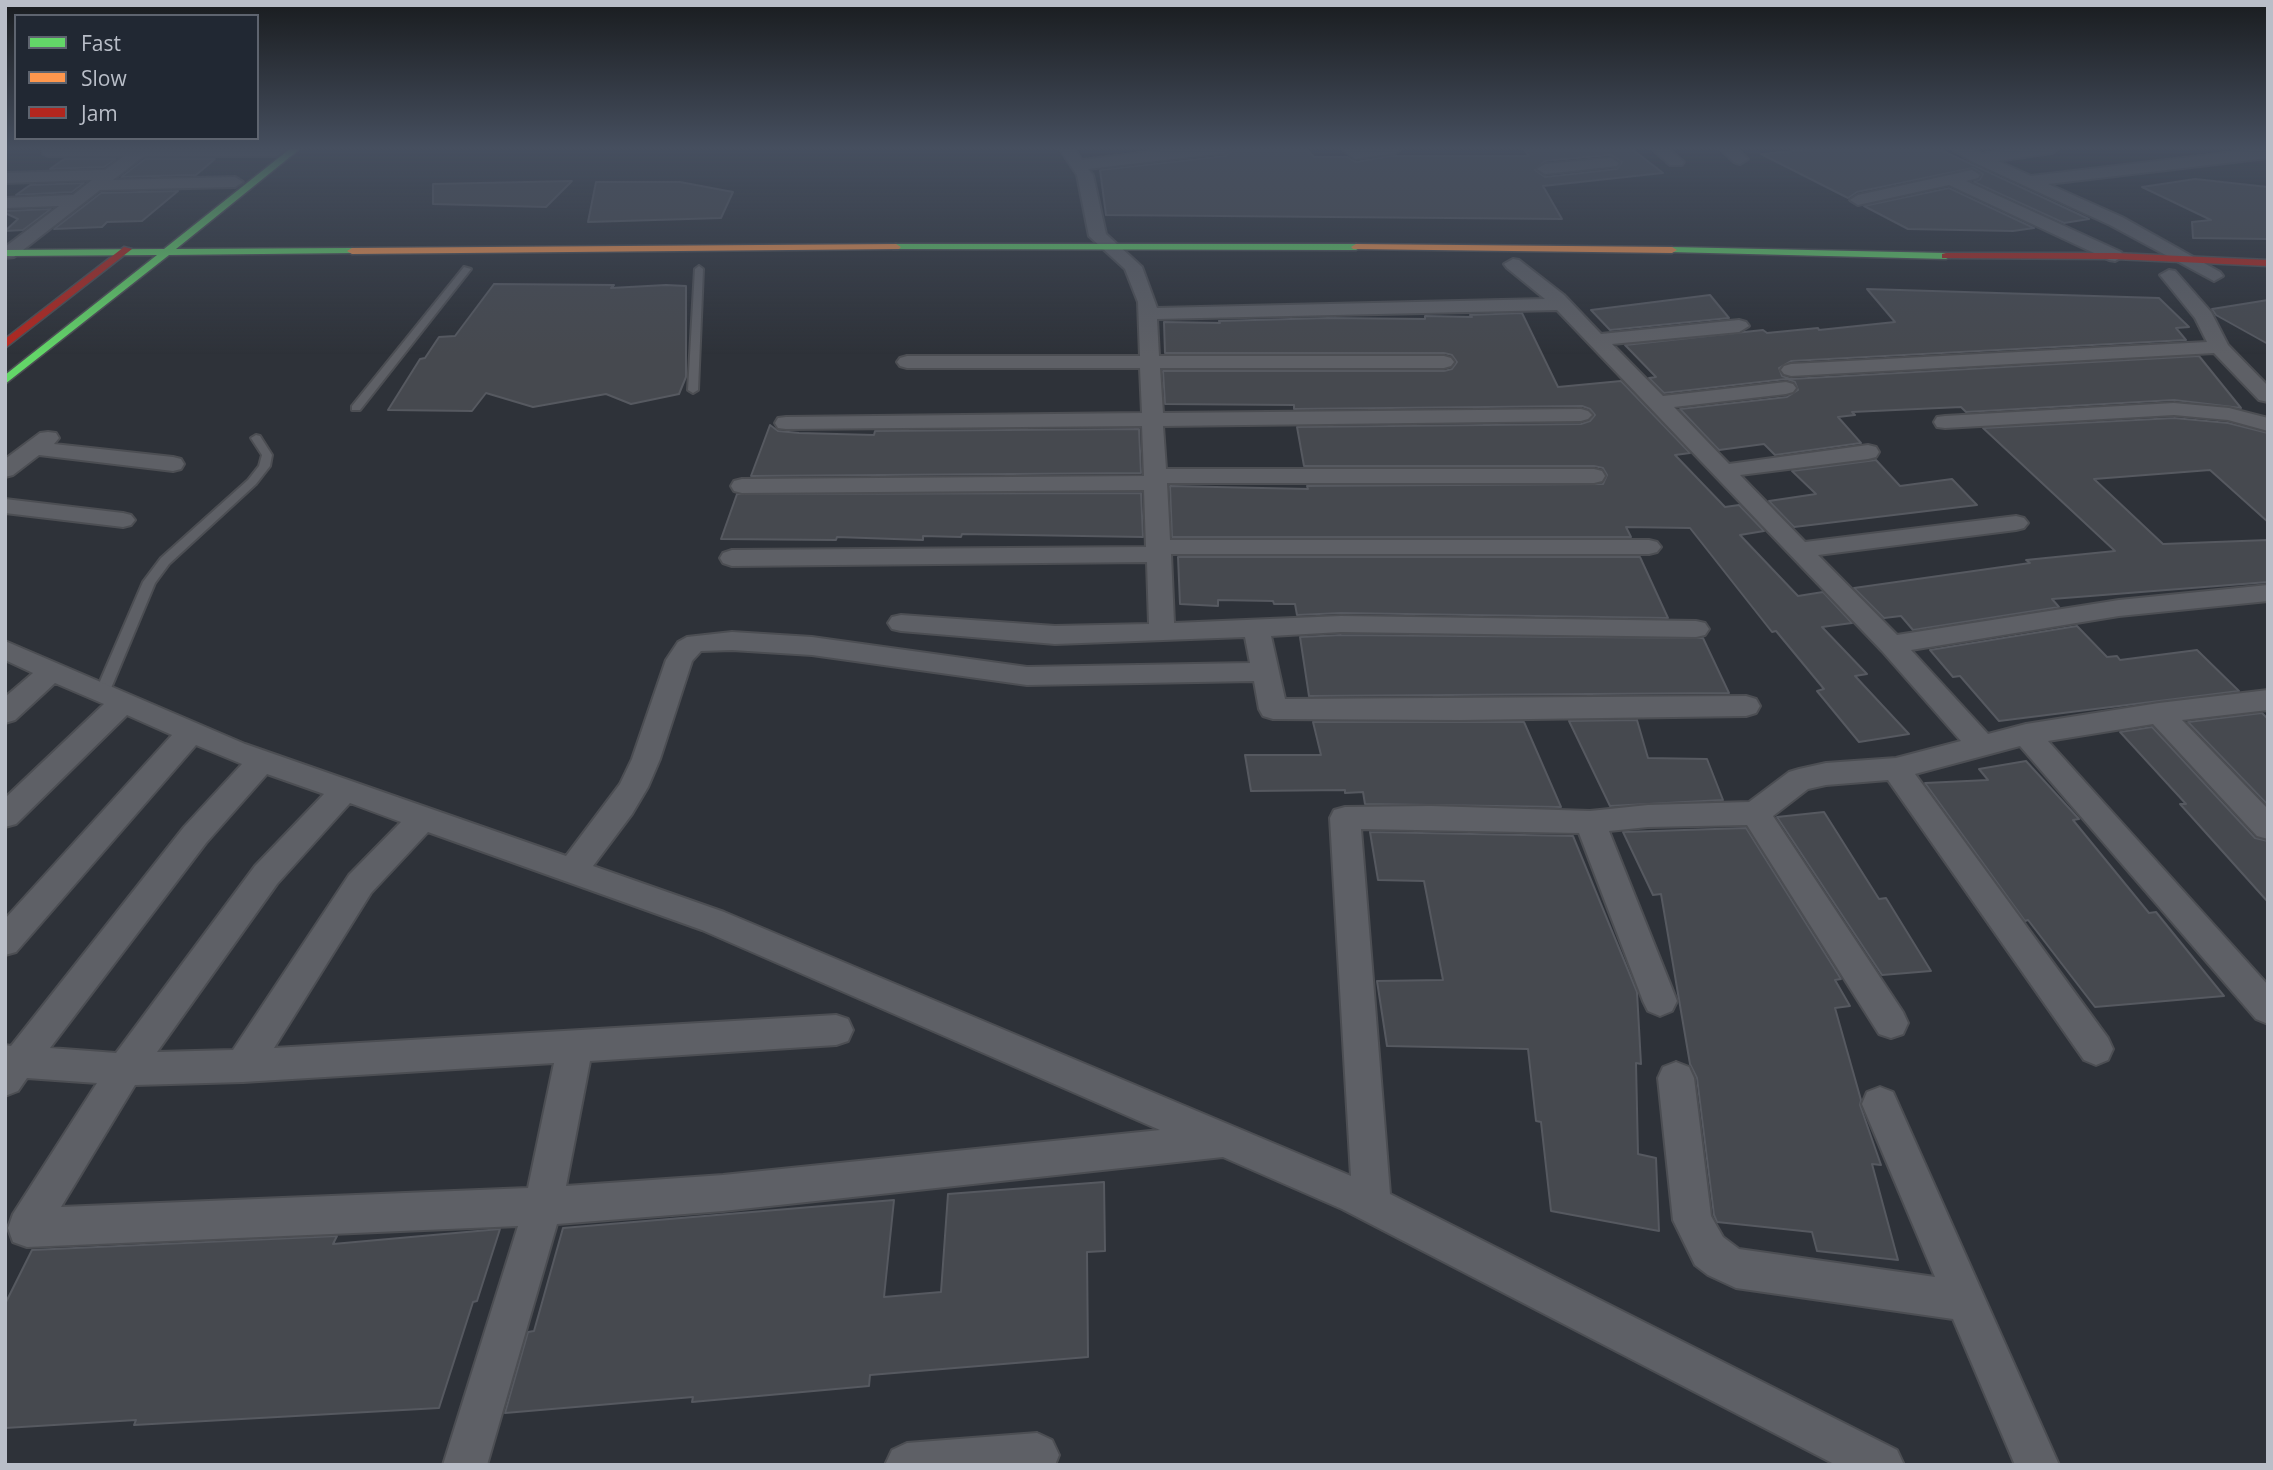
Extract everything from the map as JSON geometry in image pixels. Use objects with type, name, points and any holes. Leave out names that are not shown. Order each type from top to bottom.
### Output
[{"type":"street","points":[[7,253],[54,217]]},
{"type":"street","points":[[5,382],[213,217]]},
{"type":"street","points":[[1094,217],[1098,236],[1106,246],[1139,267],[1147,302],[1162,632]]},
{"type":"street","points":[[2030,217],[2115,256]]},
{"type":"street","points":[[2106,217],[2214,276]]},
{"type":"street","points":[[8,340],[142,239]]},
{"type":"street","points":[[7,253],[1106,246],[1587,248],[1960,256],[2115,256],[2268,263]]},
{"type":"street","points":[[1513,264],[1562,304],[1891,645],[1980,744]]},
{"type":"street","points":[[1472,265],[1653,266]]},
{"type":"street","points":[[1105,267],[1139,267]]},
{"type":"street","points":[[1709,267],[2001,272]]},
{"type":"street","points":[[440,269],[473,269]]},
{"type":"street","points":[[72,270],[170,271]]},
{"type":"street","points":[[2162,275],[2268,279]]},
{"type":"street","points":[[2162,275],[2204,316],[2219,347],[2266,396]]},
{"type":"street","points":[[1148,314],[1562,304]]},
{"type":"street","points":[[1596,340],[1739,326]]},
{"type":"street","points":[[1657,403],[1788,379],[2219,347]]},
{"type":"street","points":[[907,362],[1444,362]]},
{"type":"street","points":[[1945,422],[2174,409],[2229,414],[2268,425]]},
{"type":"street","points":[[786,423],[1581,415]]},
{"type":"street","points":[[5,470],[58,431]]},
{"type":"street","points":[[35,448],[173,464]]},
{"type":"street","points":[[1723,471],[1868,452]]},
{"type":"street","points":[[742,486],[1594,476]]},
{"type":"street","points":[[5,506],[123,520]]},
{"type":"street","points":[[1799,550],[2017,523]]},
{"type":"street","points":[[732,558],[1158,550],[1649,547]]},
{"type":"street","points":[[1891,645],[2119,608],[2268,593]]},
{"type":"street","points":[[901,623],[1055,635],[1341,624],[1696,629]]},
{"type":"street","points":[[1256,628],[1273,709],[1746,706]]},
{"type":"street","points":[[572,871],[622,806],[633,787],[646,759],[679,660],[687,648],[696,643],[732,641],[812,646],[1015,676],[1266,672]]},
{"type":"street","points":[[5,650],[262,761],[713,921],[1225,1140],[1372,1205],[1882,1465]]},
{"type":"street","points":[[5,713],[52,670]]},
{"type":"street","points":[[5,816],[112,697]]},
{"type":"street","points":[[1372,1205],[1345,818],[1431,817],[1590,822],[1648,816],[1755,813],[1799,780],[1826,774],[1896,769],[1980,744],[2026,734],[2159,713],[2268,700]]},
{"type":"street","points":[[2159,713],[2268,828]]},
{"type":"street","points":[[5,942],[191,732]]},
{"type":"street","points":[[2026,734],[2268,1009]]},
{"type":"street","points":[[10,1068],[195,835],[262,761]]},
{"type":"street","points":[[1896,769],[2096,1049]]},
{"type":"street","points":[[345,790],[266,875],[125,1069],[27,1228],[542,1206],[723,1192],[1225,1140]]},
{"type":"street","points":[[1755,813],[1891,1023]]},
{"type":"street","points":[[243,1066],[360,884],[423,818]]},
{"type":"street","points":[[1590,822],[1660,1001]]},
{"type":"street","points":[[10,1068],[243,1066],[836,1030]]},
{"type":"street","points":[[466,1465],[542,1206],[575,1046]]},
{"type":"street","points":[[1676,1078],[1692,1220],[1709,1251],[1722,1261],[1735,1268],[1966,1301]]},
{"type":"street","points":[[1880,1104],[2037,1465]]},
{"type":"street","points":[[908,1465],[1037,1455]]},
{"type":"lane","points":[[356,408],[473,269]]},
{"type":"lane","points":[[693,390],[699,269]]},
{"type":"lane","points":[[112,697],[149,582],[165,561],[252,482],[264,466],[267,455],[256,438]]},
{"type":"building","points":[[13,217],[41,217],[23,230],[5,231],[18,219]]},
{"type":"building","points":[[70,217],[147,217],[142,221],[107,222],[102,227],[54,229]]},
{"type":"building","points":[[589,217],[722,217],[721,218],[588,222]]},
{"type":"building","points":[[1288,217],[1561,217],[1562,219]]},
{"type":"building","points":[[1884,217],[2010,217],[2034,228],[2013,231],[1908,229]]},
{"type":"building","points":[[2050,217],[2089,219],[2064,223]]},
{"type":"building","points":[[2204,217],[2268,217],[2268,239],[2193,238],[2192,222],[2211,220]]},
{"type":"building","points":[[494,284],[614,285],[611,288],[686,286],[686,377],[679,394],[631,404],[606,394],[533,407],[486,393],[472,411],[388,410],[420,359],[425,358],[439,337],[455,336]]},
{"type":"building","points":[[1867,289],[2159,298],[2189,327],[2176,328],[2186,340],[1791,361],[1779,368],[1782,376],[1791,379],[2199,356],[2241,408],[2174,400],[1966,412],[1961,407],[1852,412],[1855,415],[1838,417],[1861,443],[1775,455],[1764,444],[1719,450],[1680,409],[1787,397],[1798,390],[1795,382],[1786,379],[1664,393],[1649,378],[1656,377],[1625,345],[1763,330],[1767,333],[1819,330],[1895,322]]},
{"type":"building","points":[[1710,295],[1729,318],[1610,330],[1591,310]]},
{"type":"building","points":[[2268,300],[2268,344],[2216,315],[2212,309]]},
{"type":"building","points":[[1522,313],[1558,387],[1621,381],[1690,453],[1675,455],[1725,507],[1739,505],[1764,531],[1740,535],[1798,596],[1823,592],[1852,623],[1822,627],[1867,674],[1855,676],[1909,734],[1859,742],[1817,691],[1824,689],[1776,631],[1772,632],[1690,528],[1626,527],[1631,537],[1172,537],[1170,486],[1308,489],[1307,486],[1603,484],[1607,475],[1603,468],[1594,466],[1304,466],[1297,427],[1581,424],[1590,421],[1595,415],[1582,406],[1294,409],[1294,405],[1165,404],[1163,371],[1444,371],[1452,369],[1457,362],[1452,355],[1444,353],[1165,353],[1164,322],[1220,323],[1219,321],[1327,318],[1425,319],[1425,316],[1472,317],[1470,315]]},
{"type":"building","points":[[2174,418],[2228,423],[2268,433],[2268,522],[2210,470],[2094,479],[2163,544],[2268,540],[2268,582],[2052,599],[2059,607],[1913,630],[1901,616],[1884,618],[1854,588],[2030,563],[2026,560],[2115,551],[1983,428]]},
{"type":"building","points":[[770,425],[778,431],[874,435],[875,431],[1139,429],[1141,473],[751,476]]},
{"type":"building","points":[[1876,460],[1900,486],[1952,479],[1977,505],[1794,527],[1769,501],[1816,494],[1792,471]]},
{"type":"building","points":[[1141,493],[1143,537],[962,534],[961,537],[923,536],[923,540],[837,537],[836,540],[721,539],[737,494]]},
{"type":"building","points":[[1178,557],[1640,557],[1668,618],[1341,613],[1297,615],[1295,604],[1274,604],[1273,601],[1218,600],[1218,606],[1180,604]]},
{"type":"building","points":[[2077,626],[2107,657],[2117,656],[2120,660],[2197,650],[2239,691],[1999,721],[1960,676],[1953,677],[1930,650]]},
{"type":"building","points":[[1341,635],[1703,638],[1729,693],[1309,696],[1300,637]]},
{"type":"building","points":[[2262,713],[2268,719],[2268,805],[2188,722]]},
{"type":"building","points":[[1637,720],[1648,758],[1707,759],[1723,800],[1610,806],[1569,721]]},
{"type":"building","points":[[1313,722],[1524,722],[1561,807],[1365,804],[1363,792],[1251,791],[1245,755],[1321,755]]},
{"type":"building","points":[[2152,727],[2255,838],[2268,841],[2268,902],[2180,804],[2186,804],[2120,732]]},
{"type":"building","points":[[2026,761],[2079,819],[2073,820],[2149,913],[2156,912],[2224,996],[2095,1007],[2028,920],[2025,921],[1925,783],[1988,780],[1979,769]]},
{"type":"building","points":[[1824,812],[1879,899],[1886,898],[1931,971],[1882,975],[1777,817]]},
{"type":"building","points":[[1746,828],[1841,979],[1835,980],[1850,1006],[1835,1008],[1861,1100],[1860,1105],[1881,1165],[1872,1164],[1898,1260],[1817,1251],[1812,1232],[1717,1222],[1714,1215],[1697,1078],[1690,1064],[1661,894],[1653,895],[1623,832]]},
{"type":"building","points":[[1370,832],[1573,836],[1637,992],[1641,1064],[1636,1063],[1638,1154],[1656,1158],[1659,1231],[1551,1211],[1541,1122],[1536,1121],[1528,1049],[1387,1046],[1377,981],[1443,980],[1424,881],[1378,880]]},
{"type":"building","points":[[1104,1182],[1105,1251],[1087,1252],[1088,1357],[870,1375],[869,1386],[692,1402],[693,1397],[505,1413],[528,1332],[534,1331],[563,1228],[894,1200],[884,1297],[941,1292],[948,1194]]},
{"type":"building","points":[[500,1229],[439,1408],[134,1425],[136,1420],[5,1428],[5,1304],[32,1250],[337,1236],[333,1244]]},
{"type":"traffic: fast","points":[[5,381],[211,217]]},
{"type":"traffic: fast","points":[[896,247],[1356,247]]},
{"type":"traffic: fast","points":[[1672,250],[1946,256]]},
{"type":"traffic: fast","points":[[5,253],[352,251]]},
{"type":"traffic: slow","points":[[352,251],[896,247]]},
{"type":"traffic: slow","points":[[1356,247],[1672,250]]},
{"type":"traffic: jam","points":[[5,345],[127,249]]},
{"type":"traffic: jam","points":[[1946,256],[2115,256],[2268,263]]}]
